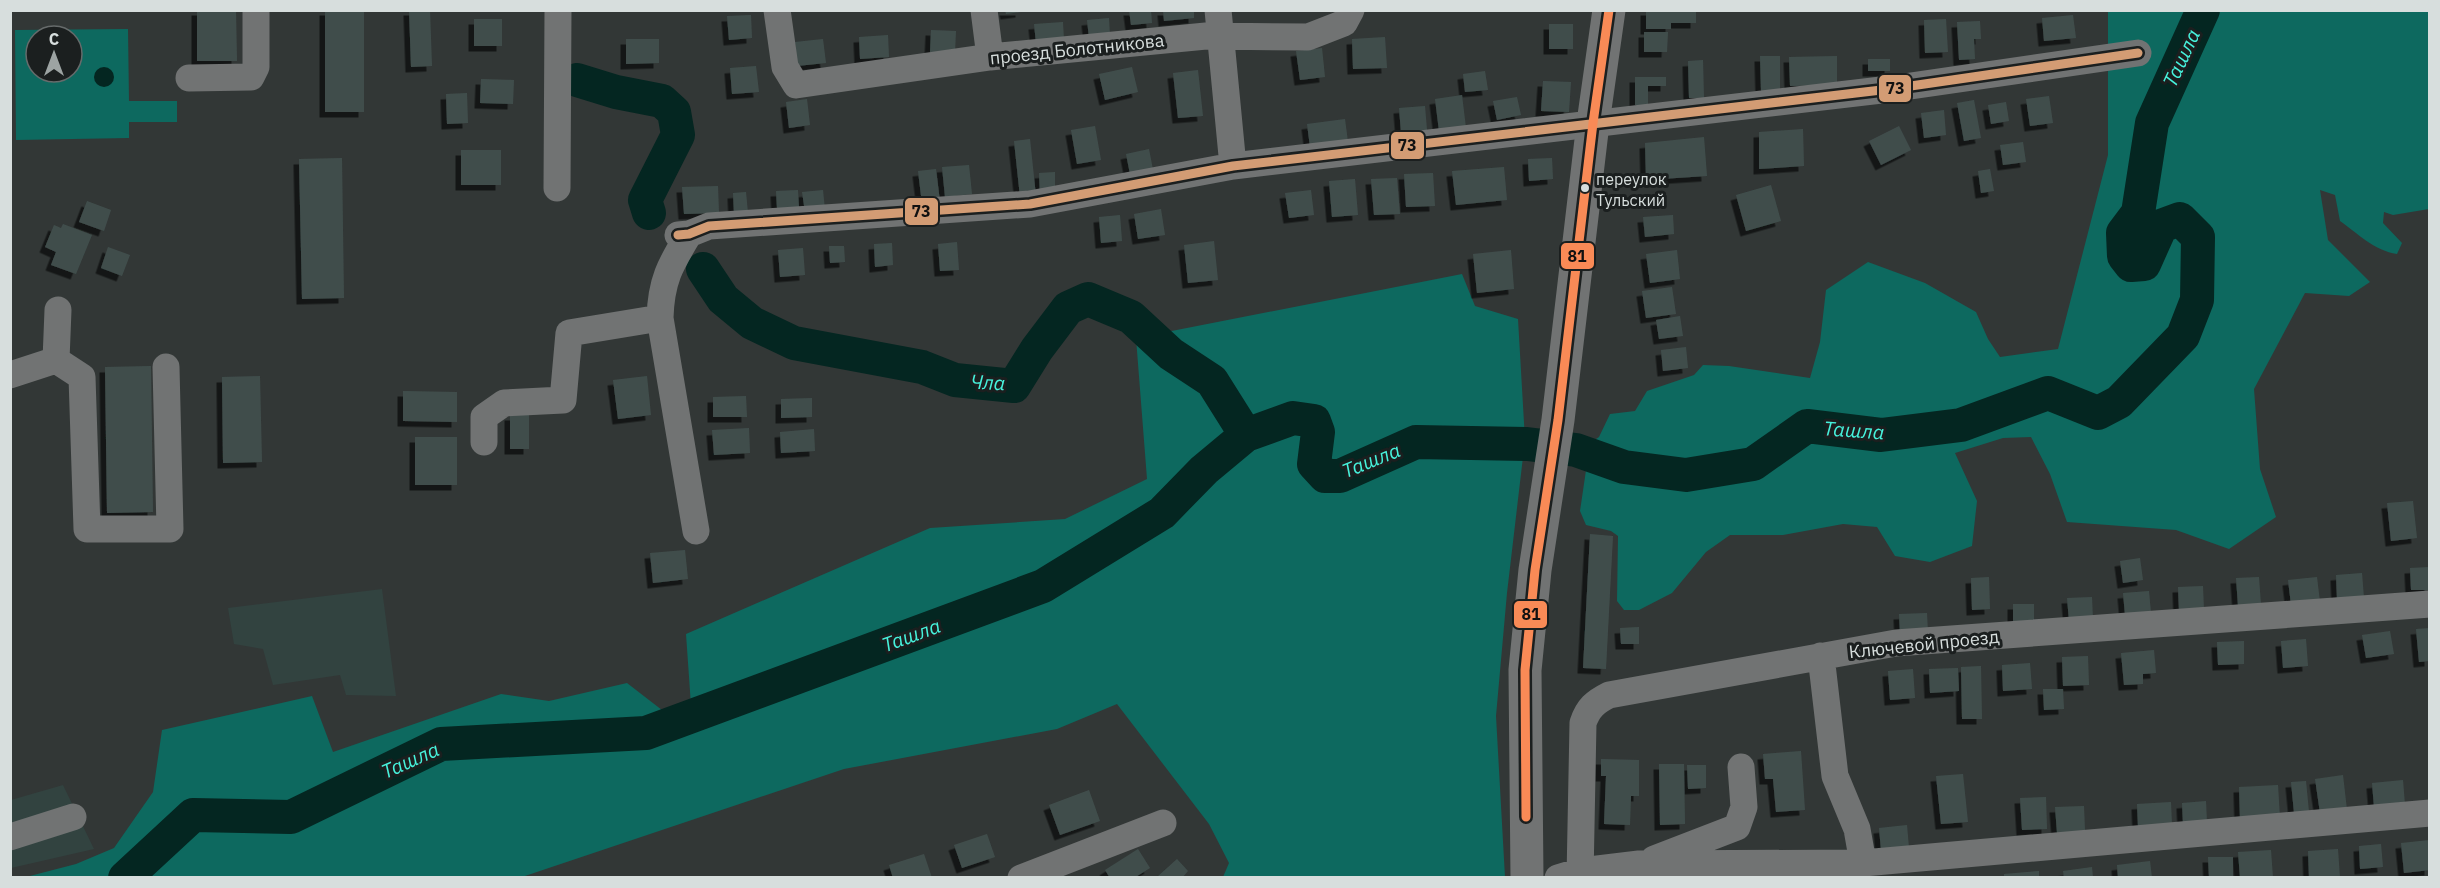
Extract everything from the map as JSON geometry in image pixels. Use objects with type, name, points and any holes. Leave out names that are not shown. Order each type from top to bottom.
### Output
[{"type":"main road","points":[[1527,878],[1525,670],[1535,570],[1557,420],[1609,10]]},
{"type":"street","points":[[189,78],[251,77],[256,67],[256,10]]},
{"type":"street","points":[[557,188],[558,10]]},
{"type":"street","name":"проезд Болотникова","points":[[777,10],[785,67],[795,85],[1218,23],[1308,37],[1344,23],[1351,10]]},
{"type":"street","points":[[984,10],[990,57]]},
{"type":"street","points":[[1218,23],[1233,166]]},
{"type":"street","points":[[696,531],[660,318],[661,293],[683,235],[709,226],[1030,204],[1233,166],[1890,89],[2138,53]]},
{"type":"street","points":[[56,360],[58,309]]},
{"type":"street","points":[[484,442],[484,417],[504,403],[563,400],[568,333],[660,318]]},
{"type":"street","points":[[56,360],[82,377],[87,530],[170,530],[166,367]]},
{"type":"street","points":[[10,375],[56,360]]},
{"type":"street","name":"Ключевой проезд","points":[[2430,604],[1896,643],[1609,695],[1595,701],[1583,723],[1573,875],[1639,864],[1863,863],[2430,813]]},
{"type":"street","points":[[1821,656],[1835,776],[1857,829],[1863,863]]},
{"type":"street","points":[[1639,864],[1737,827],[1744,807],[1741,767]]},
{"type":"street","points":[[10,837],[73,817]]},
{"type":"street","points":[[1021,878],[1163,824]]},
{"type":"shaded area","points":[[100,67],[108,67],[114,73],[114,81],[108,87],[100,87],[94,81],[94,73]]},
{"type":"shaded area","points":[[382,589],[396,696],[346,695],[340,675],[273,685],[263,649],[234,644],[228,608]]},
{"type":"shaded area","points":[[63,785],[94,849],[11,868],[11,800]]},
{"type":"green space","points":[[2108,11],[2429,11],[2429,209],[2393,215],[2384,212],[2383,223],[2402,243],[2397,254],[2374,245],[2340,221],[2335,195],[2320,190],[2328,240],[2370,282],[2349,296],[2305,293],[2254,389],[2260,469],[2276,517],[2229,549],[2176,530],[2067,522],[2050,474],[2031,437],[2003,438],[1955,453],[1977,501],[1972,546],[1930,562],[1895,556],[1877,527],[1843,524],[1783,535],[1730,535],[1706,552],[1672,593],[1639,610],[1624,610],[1617,601],[1618,536],[1611,531],[1586,525],[1580,511],[1590,443],[1599,437],[1610,414],[1635,411],[1647,391],[1694,375],[1703,365],[1729,366],[1810,378],[1820,342],[1826,290],[1868,262],[1925,283],[1976,312],[1988,339],[2000,357],[2058,349],[2108,155]]},
{"type":"green space","points":[[84,29],[128,29],[129,101],[177,101],[177,122],[129,122],[129,138],[16,140],[15,30],[24,30],[24,84],[84,84]]},
{"type":"green space","points":[[1462,274],[1475,306],[1518,319],[1525,440],[1507,593],[1496,716],[1505,877],[1223,877],[1229,863],[1209,824],[1117,704],[1057,729],[844,769],[522,877],[26,877],[76,864],[114,848],[153,792],[162,730],[312,696],[333,752],[501,694],[549,701],[627,683],[693,734],[686,634],[930,528],[1065,519],[1147,479],[1136,338]]},
{"type":"building","points":[[197,10],[236,10],[237,61],[197,61]]},
{"type":"building","points":[[325,10],[364,10],[364,112],[325,112]]},
{"type":"building","points":[[409,10],[430,10],[432,66],[411,67]]},
{"type":"building","points":[[1005,10],[1021,10],[1021,12],[1006,14]]},
{"type":"building","points":[[1129,10],[1151,10],[1152,23],[1131,25]]},
{"type":"building","points":[[1163,10],[1194,10],[1194,18],[1164,21]]},
{"type":"building","points":[[1646,10],[1696,10],[1696,23],[1671,23],[1671,29],[1646,29]]},
{"type":"building","points":[[751,15],[752,38],[729,40],[727,16]]},
{"type":"building","points":[[2073,15],[2076,38],[2044,41],[2042,18]]},
{"type":"building","points":[[1109,18],[1110,36],[1089,38],[1087,20]]},
{"type":"building","points":[[474,19],[502,19],[502,46],[474,46]]},
{"type":"building","points":[[1946,19],[1948,52],[1925,53],[1924,20]]},
{"type":"building","points":[[1980,21],[1981,39],[1974,39],[1975,59],[1959,60],[1957,22]]},
{"type":"building","points":[[1063,22],[1064,41],[1036,43],[1034,24]]},
{"type":"building","points":[[1549,24],[1573,24],[1573,49],[1549,49]]},
{"type":"building","points":[[931,30],[956,31],[955,52],[930,52]]},
{"type":"building","points":[[1644,32],[1668,32],[1667,52],[1644,52]]},
{"type":"building","points":[[888,35],[889,57],[860,59],[859,37]]},
{"type":"building","points":[[1385,37],[1387,68],[1353,69],[1352,39]]},
{"type":"building","points":[[626,39],[659,39],[659,63],[626,64]]},
{"type":"building","points":[[823,39],[826,63],[797,66],[795,42]]},
{"type":"building","points":[[1322,48],[1325,77],[1300,80],[1296,51]]},
{"type":"building","points":[[1760,56],[1780,56],[1780,91],[1761,91]]},
{"type":"building","points":[[1837,56],[1837,85],[1790,86],[1789,57]]},
{"type":"building","points":[[1868,59],[1890,59],[1890,71],[1868,71]]},
{"type":"building","points":[[1703,60],[1704,98],[1689,98],[1688,61]]},
{"type":"building","points":[[756,66],[759,92],[732,94],[730,68]]},
{"type":"building","points":[[1132,67],[1138,92],[1105,100],[1099,74]]},
{"type":"building","points":[[1198,70],[1203,116],[1178,118],[1173,73]]},
{"type":"building","points":[[1485,71],[1488,90],[1465,92],[1463,74]]},
{"type":"building","points":[[1635,77],[1666,77],[1666,86],[1648,86],[1648,105],[1635,105]]},
{"type":"building","points":[[481,79],[514,80],[513,104],[480,103]]},
{"type":"building","points":[[1543,81],[1571,82],[1569,112],[1541,111]]},
{"type":"building","points":[[467,93],[468,123],[447,124],[446,94]]},
{"type":"building","points":[[1462,95],[1466,128],[1439,131],[1435,99]]},
{"type":"building","points":[[2049,96],[2053,123],[2030,126],[2026,99]]},
{"type":"building","points":[[1517,97],[1521,115],[1497,120],[1493,101]]},
{"type":"building","points":[[807,99],[810,125],[789,128],[786,102]]},
{"type":"building","points":[[1974,100],[1981,138],[1964,141],[1957,103]]},
{"type":"building","points":[[2006,102],[2009,121],[1991,124],[1988,105]]},
{"type":"building","points":[[1425,106],[1427,130],[1401,133],[1399,108]]},
{"type":"building","points":[[1944,110],[1946,135],[1924,138],[1921,113]]},
{"type":"building","points":[[1345,119],[1348,142],[1310,147],[1307,124]]},
{"type":"building","points":[[1095,126],[1101,160],[1077,164],[1071,130]]},
{"type":"building","points":[[1899,126],[1911,150],[1881,165],[1869,141]]},
{"type":"building","points":[[1803,129],[1804,166],[1759,169],[1759,132]]},
{"type":"building","points":[[1704,137],[1707,176],[1646,180],[1645,143]]},
{"type":"building","points":[[1030,139],[1036,196],[1020,197],[1014,141]]},
{"type":"building","points":[[2023,142],[2026,162],[2003,165],[2000,145]]},
{"type":"building","points":[[1149,149],[1154,175],[1131,179],[1126,154]]},
{"type":"building","points":[[461,150],[501,150],[501,185],[461,185]]},
{"type":"building","points":[[342,158],[344,298],[302,299],[299,159]]},
{"type":"building","points":[[1552,158],[1553,179],[1529,181],[1528,159]]},
{"type":"building","points":[[969,165],[972,194],[945,197],[942,167]]},
{"type":"building","points":[[1504,167],[1507,200],[1456,205],[1452,171]]},
{"type":"building","points":[[936,169],[940,202],[922,204],[918,171]]},
{"type":"building","points":[[1990,169],[1994,191],[1981,193],[1978,171]]},
{"type":"building","points":[[1055,172],[1055,196],[1040,197],[1039,173]]},
{"type":"building","points":[[1433,173],[1435,206],[1406,207],[1404,174]]},
{"type":"building","points":[[1397,178],[1400,214],[1374,215],[1371,179]]},
{"type":"building","points":[[1355,179],[1358,215],[1332,217],[1329,181]]},
{"type":"building","points":[[1771,185],[1781,221],[1746,231],[1736,195]]},
{"type":"building","points":[[718,186],[719,213],[684,214],[682,187]]},
{"type":"building","points":[[798,190],[799,208],[777,209],[776,191]]},
{"type":"building","points":[[823,190],[825,210],[805,212],[802,192]]},
{"type":"building","points":[[1311,190],[1314,215],[1289,218],[1285,193]]},
{"type":"building","points":[[746,192],[748,213],[734,214],[733,193]]},
{"type":"building","points":[[87,201],[111,210],[104,231],[79,222]]},
{"type":"building","points":[[1161,209],[1165,235],[1138,239],[1134,214]]},
{"type":"building","points":[[1120,215],[1122,241],[1101,243],[1099,217]]},
{"type":"building","points":[[1673,215],[1674,234],[1645,237],[1643,217]]},
{"type":"building","points":[[63,224],[92,235],[76,274],[51,265],[56,252],[45,247],[54,225],[61,228]]},
{"type":"building","points":[[1214,241],[1218,280],[1188,283],[1184,245]]},
{"type":"building","points":[[957,242],[959,270],[940,271],[938,244]]},
{"type":"building","points":[[892,243],[893,265],[875,267],[874,244]]},
{"type":"building","points":[[829,246],[844,246],[845,262],[830,263]]},
{"type":"building","points":[[108,247],[130,255],[122,276],[101,268]]},
{"type":"building","points":[[803,248],[805,275],[780,277],[778,250]]},
{"type":"building","points":[[1511,250],[1514,289],[1477,293],[1473,254]]},
{"type":"building","points":[[1677,250],[1680,279],[1650,283],[1646,254]]},
{"type":"building","points":[[1672,287],[1676,314],[1646,318],[1642,291]]},
{"type":"building","points":[[1680,316],[1683,336],[1659,339],[1656,320]]},
{"type":"building","points":[[1686,347],[1688,368],[1663,371],[1661,350]]},
{"type":"building","points":[[151,366],[153,512],[107,513],[105,367]]},
{"type":"building","points":[[260,376],[262,462],[223,463],[222,377]]},
{"type":"building","points":[[647,376],[651,415],[618,419],[613,380]]},
{"type":"building","points":[[403,391],[457,392],[457,422],[403,421]]},
{"type":"building","points":[[746,396],[747,417],[713,417],[713,397]]},
{"type":"building","points":[[812,398],[812,417],[781,418],[781,399]]},
{"type":"building","points":[[510,415],[529,415],[529,449],[510,449]]},
{"type":"building","points":[[749,428],[750,453],[714,455],[712,430]]},
{"type":"building","points":[[814,429],[815,451],[781,453],[780,432]]},
{"type":"building","points":[[415,437],[457,437],[457,485],[415,485]]},
{"type":"building","points":[[2413,501],[2417,538],[2391,541],[2387,503]]},
{"type":"building","points":[[1590,534],[1613,536],[1606,669],[1583,668]]},
{"type":"building","points":[[685,550],[688,579],[653,583],[650,553]]},
{"type":"building","points":[[2140,558],[2143,580],[2123,583],[2120,561]]},
{"type":"building","points":[[2430,567],[2430,590],[2411,590],[2410,568]]},
{"type":"building","points":[[2362,573],[2364,598],[2337,600],[2336,575]]},
{"type":"building","points":[[1989,577],[1990,609],[1972,610],[1971,578]]},
{"type":"building","points":[[2259,577],[2261,605],[2238,606],[2236,578]]},
{"type":"building","points":[[2317,577],[2320,602],[2291,605],[2288,580]]},
{"type":"building","points":[[2203,586],[2204,611],[2179,612],[2178,587]]},
{"type":"building","points":[[2149,591],[2151,613],[2125,615],[2123,593]]},
{"type":"building","points":[[2092,597],[2093,620],[2069,621],[2067,598]]},
{"type":"building","points":[[2013,604],[2034,604],[2034,624],[2013,624]]},
{"type":"building","points":[[1927,613],[1928,633],[1900,634],[1899,614]]},
{"type":"building","points":[[1639,627],[1639,644],[1621,644],[1620,628]]},
{"type":"building","points":[[2430,628],[2430,661],[2419,662],[2416,629]]},
{"type":"building","points":[[2390,631],[2394,654],[2366,658],[2362,635]]},
{"type":"building","points":[[2306,639],[2308,666],[2283,668],[2281,641]]},
{"type":"building","points":[[2244,641],[2244,664],[2218,665],[2217,642]]},
{"type":"building","points":[[2154,650],[2156,673],[2143,674],[2143,684],[2124,685],[2121,653]]},
{"type":"building","points":[[2088,656],[2089,685],[2063,686],[2062,657]]},
{"type":"building","points":[[2030,663],[2032,689],[2003,691],[2002,665]]},
{"type":"building","points":[[1981,666],[1982,719],[1962,719],[1961,667]]},
{"type":"building","points":[[1958,668],[1959,691],[1930,693],[1929,669]]},
{"type":"building","points":[[1913,669],[1915,698],[1890,700],[1888,671]]},
{"type":"building","points":[[2043,689],[2063,689],[2064,709],[2044,710]]},
{"type":"building","points":[[1801,751],[1805,810],[1776,812],[1773,779],[1765,779],[1763,754]]},
{"type":"building","points":[[1601,759],[1639,760],[1639,796],[1631,796],[1630,825],[1604,824],[1606,776],[1601,776]]},
{"type":"building","points":[[1659,764],[1684,764],[1685,824],[1660,825]]},
{"type":"building","points":[[1687,765],[1706,765],[1706,788],[1688,789]]},
{"type":"building","points":[[1963,774],[1968,822],[1941,824],[1936,776]]},
{"type":"building","points":[[2343,775],[2347,810],[2320,813],[2315,779]]},
{"type":"building","points":[[2403,780],[2405,805],[2374,807],[2372,783]]},
{"type":"building","points":[[2306,781],[2309,812],[2294,813],[2291,782]]},
{"type":"building","points":[[2278,785],[2280,818],[2240,820],[2239,787]]},
{"type":"building","points":[[1089,790],[1100,821],[1060,835],[1049,805]]},
{"type":"building","points":[[2046,797],[2047,829],[2022,830],[2020,798]]},
{"type":"building","points":[[2206,801],[2207,823],[2183,824],[2182,803]]},
{"type":"building","points":[[2171,802],[2172,825],[2138,827],[2137,804]]},
{"type":"building","points":[[2084,806],[2085,831],[2057,833],[2055,807]]},
{"type":"building","points":[[1907,825],[1909,848],[1881,850],[1879,828]]},
{"type":"building","points":[[987,834],[995,857],[962,868],[954,845]]},
{"type":"building","points":[[2430,840],[2430,870],[2404,873],[2401,843]]},
{"type":"building","points":[[2381,844],[2383,867],[2360,869],[2359,846]]},
{"type":"building","points":[[1138,849],[1150,868],[1134,878],[1110,878],[1105,870]]},
{"type":"building","points":[[2338,849],[2340,878],[2309,878],[2308,851]]},
{"type":"building","points":[[2271,850],[2273,878],[2240,878],[2238,852]]},
{"type":"building","points":[[924,854],[932,878],[893,878],[889,865]]},
{"type":"building","points":[[2208,857],[2233,857],[2233,878],[2209,878]]},
{"type":"building","points":[[1177,859],[1188,871],[1182,878],[1160,878],[1158,876]]},
{"type":"building","points":[[2150,861],[2152,878],[2118,878],[2117,865]]},
{"type":"building","points":[[2092,867],[2093,878],[2064,878],[2063,871]]},
{"type":"building","points":[[2039,871],[2039,878],[2004,878],[2004,874]]},
{"type":"waterway","name":"Ташла","points":[[125,878],[193,815],[291,817],[441,744],[646,733],[1043,586],[1162,513],[1204,470],[1246,435],[1293,418],[1314,421],[1318,432],[1314,464],[1325,476],[1340,476],[1416,442],[1527,444],[1576,450],[1624,467],[1686,475],[1753,464],[1807,426],[1881,435],[1961,425],[2048,393],[2098,413],[2119,402],[2183,336],[2197,300],[2198,237],[2180,219],[2161,226],[2144,264],[2131,265],[2124,256],[2123,233],[2138,213],[2152,123],[2203,10]]},
{"type":"waterway","name":"Чла","points":[[577,80],[616,92],[662,101],[674,112],[678,135],[645,200],[649,213]]},
{"type":"waterway","name":"Чла","points":[[703,269],[723,299],[752,323],[794,343],[922,367],[955,380],[1014,386],[1037,349],[1068,308],[1088,299],[1131,317],[1171,354],[1212,381],[1246,435]]},
{"type":"transit line","name":"81","points":[[1526,817],[1525,670],[1535,570],[1558,420],[1593,123],[1609,10]]},
{"type":"transit line","name":"73","points":[[678,235],[689,234],[709,226],[1030,204],[1233,166],[1890,89],[2138,53]]},
{"type":"place","name":"переулок Тульский","points":[[1585,188]]}]
